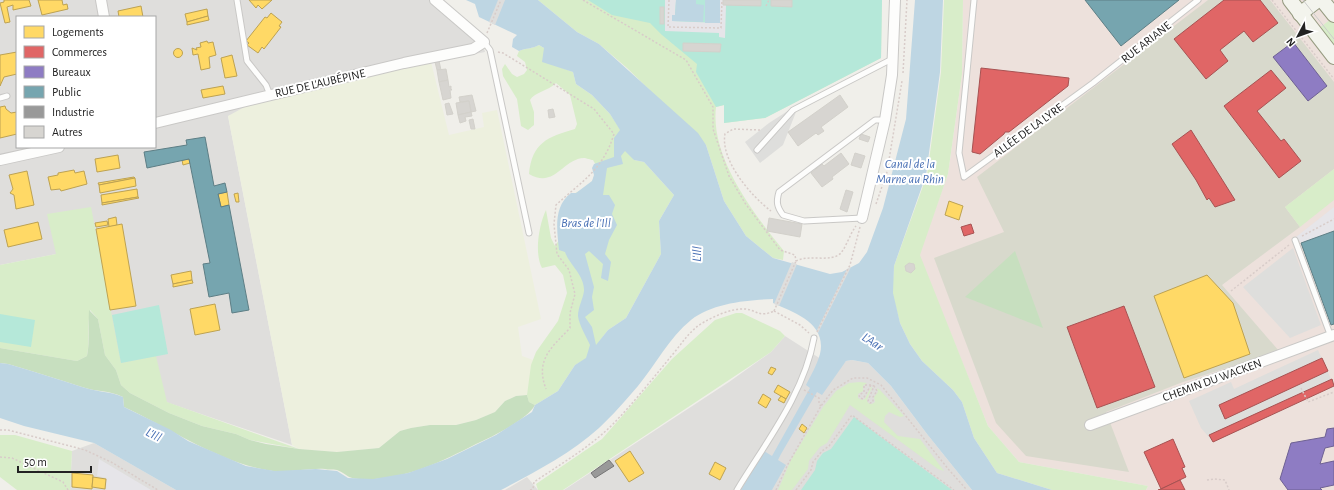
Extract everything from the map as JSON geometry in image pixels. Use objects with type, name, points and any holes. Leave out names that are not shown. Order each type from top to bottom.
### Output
[{"type":"main road","points":[[1290,0],[1334,57]]},
{"type":"main road","points":[[1300,14],[1318,0]]},
{"type":"main road","points":[[1322,0],[1334,15]]},
{"type":"street","points":[[101,0],[104,16]]},
{"type":"street","points":[[435,0],[487,42]]},
{"type":"street","points":[[862,218],[885,120],[893,59],[895,0]]},
{"type":"street","name":"RUE DE L'AUBÉPINE","points":[[156,123],[404,63],[473,49],[487,42]]},
{"type":"street","points":[[0,160],[54,148]]},
{"type":"street","name":"CHEMIN DU WACKEN","points":[[1090,424],[1332,336]]},
{"type":"lane","points":[[237,0],[247,61],[266,85],[270,95]]},
{"type":"lane","name":"ALLÉE DE LA LYRE","points":[[974,0],[959,153],[964,177],[1093,83]]},
{"type":"lane","name":"RUE ARIANE","points":[[1093,83],[1198,0]]},
{"type":"lane","points":[[487,42],[529,233]]},
{"type":"lane","points":[[757,150],[793,110],[893,59]]},
{"type":"lane","points":[[0,98],[7,96]]},
{"type":"lane","points":[[862,218],[804,221],[783,215],[777,207],[776,200],[778,192],[875,120],[885,120]]},
{"type":"lane","points":[[1295,240],[1332,336]]},
{"type":"lane","points":[[737,490],[796,394],[809,363],[814,338]]},
{"type":"path","points":[[501,0],[487,42],[594,109],[614,134],[609,151],[595,172],[556,205],[554,224],[557,254],[569,270],[574,294],[570,313],[570,328],[544,360],[541,376],[546,389]]},
{"type":"path","points":[[583,0],[686,60],[713,107],[713,129],[729,176],[745,203],[780,250],[795,255],[796,261],[774,311]]},
{"type":"path","points":[[668,0],[668,27],[721,28],[722,0]]},
{"type":"path","points":[[766,6],[769,0]]},
{"type":"path","points":[[1272,0],[1334,79]]},
{"type":"path","points":[[760,130],[733,129],[725,134],[724,143],[731,163],[752,194],[772,211],[783,215]]},
{"type":"path","points":[[796,261],[801,258],[829,258],[838,255],[862,218]]},
{"type":"path","points":[[532,490],[534,482],[588,446],[615,422],[673,354],[682,341],[695,328],[724,313],[745,309],[759,314],[774,311],[800,325],[814,338],[850,265],[862,218]]},
{"type":"path","points":[[1231,291],[1295,240],[1334,219]]},
{"type":"path","points":[[776,490],[788,464],[821,406],[833,390],[853,378],[867,378],[881,385],[886,390],[949,470],[967,490]]},
{"type":"path","points":[[872,385],[864,385],[864,392],[859,395],[860,398],[865,398],[874,382]]},
{"type":"path","points":[[872,385],[877,391],[873,397],[873,402],[870,403],[868,399],[872,385]]},
{"type":"path","points":[[1301,388],[1308,402],[1334,392]]},
{"type":"path","points":[[804,390],[818,398],[821,406]]},
{"type":"path","points":[[796,490],[811,470],[813,462],[822,450],[829,446],[852,415],[954,490]]},
{"type":"path","points":[[0,430],[8,430],[85,450],[111,462],[158,490]]},
{"type":"path","points":[[0,457],[12,458],[63,482],[68,490]]},
{"type":"path","points":[[1207,480],[1225,480],[1229,490]]},
{"type":"shaded area","points":[[0,0],[441,0],[480,34],[485,52],[431,62],[228,116],[292,445],[160,400],[119,365],[97,246],[0,265]]},
{"type":"shaded area","points":[[665,0],[676,0],[675,15],[672,15],[672,21],[719,23],[720,0],[723,0],[723,5],[726,5],[725,38],[719,37],[719,33],[665,31]]},
{"type":"shaded area","points":[[963,0],[1334,0],[1334,490],[1146,490],[1148,486],[1019,462],[988,426],[919,255],[948,174],[962,74]]},
{"type":"shaded area","points":[[1208,0],[1270,0],[1334,82],[1334,169],[1285,207],[1300,227],[1222,285],[1279,351],[1183,382],[1106,412],[1129,472],[1026,456],[996,423],[934,258],[1004,232],[977,177]]},
{"type":"shaded area","points":[[794,107],[796,112],[783,145],[760,163],[745,142],[769,123]]},
{"type":"shaded area","points":[[1334,207],[1334,231],[1301,243],[1296,237]]},
{"type":"shaded area","points":[[1293,248],[1321,325],[1290,338],[1243,287]]},
{"type":"shaded area","points":[[785,336],[838,370],[846,361],[852,360],[868,363],[891,386],[972,490],[564,490],[729,382],[771,352]]},
{"type":"shaded area","points":[[1318,350],[1334,386],[1213,442],[1201,428],[1189,401],[1231,382],[1234,389]]},
{"type":"shaded area","points":[[94,443],[176,490],[70,490],[72,451]]},
{"type":"shaded area","points":[[99,459],[151,490],[106,490],[107,478],[97,476]]},
{"type":"shaded area","points":[[527,477],[538,490],[505,490]]},
{"type":"green space","points":[[538,0],[882,0],[881,58],[765,118],[724,123],[724,105],[716,107],[716,126],[720,146],[727,165],[736,184],[748,203],[784,251],[783,260],[773,258],[746,236],[724,201],[706,145],[627,68],[599,44],[577,32]]},
{"type":"green space","points":[[588,0],[882,0],[881,58],[765,118],[724,123],[724,105],[716,107],[696,72],[697,64],[650,23],[612,15]]},
{"type":"green space","points":[[944,0],[963,0],[962,74],[948,174],[920,255],[988,426],[1019,462],[1148,486],[1146,490],[1052,490],[997,473],[974,438],[962,402],[953,390],[922,361],[910,344],[900,323],[892,293],[894,266],[927,175],[941,72]]},
{"type":"green space","points":[[1331,19],[1334,23],[1334,49],[1318,29]]},
{"type":"green space","points":[[539,45],[544,48],[545,54],[550,61],[573,72],[576,84],[592,95],[610,114],[626,138],[634,160],[644,162],[674,195],[659,221],[661,254],[626,318],[608,330],[586,359],[575,365],[558,391],[535,405],[529,402],[527,395],[531,365],[536,352],[558,321],[567,293],[563,275],[555,265],[542,268],[538,255],[538,239],[541,223],[546,210],[551,238],[555,246],[561,237],[567,197],[590,186],[598,169],[593,160],[584,158],[570,163],[552,176],[538,178],[529,174],[531,163],[537,148],[556,135],[575,129],[577,124],[570,95],[556,83],[532,97],[530,100],[534,112],[534,125],[528,130],[521,126],[517,99],[503,76],[502,69],[505,64],[512,74],[517,77],[524,74],[527,70],[525,62],[517,56],[519,51]]},
{"type":"green space","points":[[431,62],[449,135],[484,127],[482,113],[497,110],[541,319],[518,327],[522,356],[533,360],[527,395],[516,396],[505,401],[495,412],[476,420],[456,425],[430,425],[400,431],[379,448],[337,452],[299,449],[292,445],[228,116],[250,104]]},
{"type":"green space","points":[[1334,169],[1334,200],[1300,227],[1285,207]]},
{"type":"green space","points":[[91,207],[121,363],[156,356],[167,402],[299,449],[250,440],[236,434],[202,426],[169,413],[130,393],[121,385],[116,370],[105,355],[98,319],[90,310],[87,356],[77,361],[0,348],[0,265],[56,254],[47,214]]},
{"type":"green space","points":[[1015,251],[1043,328],[965,297]]},
{"type":"green space","points":[[159,305],[168,354],[121,363],[112,315]]},
{"type":"green space","points":[[89,310],[98,319],[105,355],[116,370],[121,385],[130,393],[169,413],[202,426],[236,434],[250,440],[266,444],[299,449],[337,452],[379,448],[400,431],[430,425],[456,425],[476,420],[495,412],[505,401],[516,396],[527,395],[529,402],[535,405],[517,422],[491,437],[435,464],[406,474],[377,479],[357,479],[335,470],[319,469],[273,471],[254,467],[235,461],[197,445],[124,407],[123,397],[108,392],[87,389],[8,364],[0,363],[0,348],[77,361],[87,356],[89,339]]},
{"type":"green space","points":[[736,313],[742,313],[780,331],[785,336],[771,352],[563,490],[538,490],[536,484],[602,439],[672,359],[715,320]]},
{"type":"green space","points":[[0,314],[35,320],[31,347],[0,342]]},
{"type":"green space","points":[[849,383],[867,383],[863,386],[863,391],[858,394],[858,398],[862,400],[865,399],[872,387],[867,400],[868,403],[872,404],[875,402],[874,397],[878,392],[877,388],[880,390],[904,416],[900,417],[889,412],[885,416],[884,422],[898,436],[920,439],[944,471],[938,469],[850,405],[827,443],[820,447],[809,461],[808,469],[792,490],[778,490],[791,460],[823,407],[836,391]]},
{"type":"green space","points":[[854,417],[952,490],[801,490],[815,470],[817,461],[823,453],[831,449]]},
{"type":"green space","points":[[0,435],[15,435],[72,451],[70,490],[17,490],[0,477]]},
{"type":"water","points":[[466,0],[538,0],[577,32],[599,44],[698,133],[706,145],[724,201],[746,236],[773,258],[830,274],[842,272],[859,263],[867,252],[883,208],[906,119],[915,0],[943,0],[940,72],[926,175],[894,266],[893,293],[900,323],[910,344],[922,361],[953,390],[962,402],[974,438],[997,473],[1052,490],[972,490],[891,386],[868,363],[852,360],[846,361],[822,395],[817,392],[778,460],[786,465],[772,490],[741,490],[764,451],[772,456],[810,388],[806,385],[816,366],[820,354],[821,343],[819,334],[814,327],[799,315],[773,303],[773,299],[752,300],[719,306],[699,314],[683,327],[669,343],[645,378],[599,428],[564,454],[501,490],[176,490],[94,443],[24,426],[0,418],[0,363],[8,364],[87,389],[123,397],[124,407],[171,430],[188,441],[246,466],[275,471],[316,469],[337,471],[348,478],[373,479],[408,473],[447,459],[496,435],[532,412],[535,405],[558,391],[575,365],[586,358],[590,345],[581,327],[578,316],[584,286],[565,252],[559,250],[557,226],[559,212],[561,205],[571,193],[576,193],[592,181],[594,175],[592,168],[594,164],[614,157],[614,138],[620,130],[610,114],[592,95],[576,84],[573,72],[542,62],[544,48],[539,45],[519,51],[512,47],[513,39],[517,35],[479,17],[475,4]],"holes":[[[625,151],[634,160],[644,162],[674,195],[659,221],[661,254],[626,318],[608,330],[596,345],[592,327],[585,317],[594,310],[592,297],[594,287],[585,254],[589,251],[603,264],[601,278],[608,281],[611,262],[605,254],[609,240],[617,225],[612,214],[615,205],[609,195],[603,195],[607,168],[623,164],[621,156]]]},
{"type":"water","points":[[676,0],[696,0],[696,4],[704,5],[703,22],[672,21],[672,15],[675,15]]},
{"type":"water","points":[[705,0],[720,0],[720,23],[705,23]]},
{"type":"pier","points":[[498,0],[505,0],[495,25],[489,22]]},
{"type":"pier","points":[[792,262],[797,264],[779,306],[774,304]]},
{"type":"pier","points":[[851,267],[818,333],[817,330],[847,269]]},
{"type":"building: Logements","points":[[4,0],[29,0],[31,6],[13,10],[13,5],[7,7],[10,22],[5,23],[0,3],[4,2]]},
{"type":"building: Logements","points":[[38,0],[62,0],[63,5],[67,4],[68,9],[42,15]]},
{"type":"building: Logements","points":[[249,0],[272,0],[262,9],[258,5],[256,8]]},
{"type":"building: Logements","points":[[141,6],[143,16],[119,16],[118,11]]},
{"type":"building: Logements","points":[[207,9],[208,16],[187,22],[185,14]]},
{"type":"building: Logements","points":[[271,13],[282,22],[279,26],[281,27],[264,49],[262,47],[258,53],[247,45],[249,43],[246,41],[265,17],[267,18]]},
{"type":"building: Logements","points":[[208,16],[209,20],[187,25],[187,22]]},
{"type":"building: Logements","points":[[207,41],[208,43],[213,42],[216,55],[209,57],[210,68],[201,70],[198,54],[193,55],[192,48],[197,50],[196,48],[201,47],[200,43]]},
{"type":"building: Logements","points":[[178,48],[183,53],[178,58],[173,53]]},
{"type":"building: Logements","points":[[16,52],[16,74],[4,77],[0,86],[0,55]]},
{"type":"building: Logements","points":[[232,55],[237,76],[225,78],[221,58]]},
{"type":"building: Logements","points":[[223,86],[225,94],[203,98],[201,90]]},
{"type":"building: Logements","points":[[5,106],[11,113],[16,112],[16,134],[0,138],[0,107]]},
{"type":"building: Logements","points":[[118,155],[120,168],[97,172],[95,159]]},
{"type":"building: Logements","points":[[189,159],[190,163],[183,165],[182,160]]},
{"type":"building: Logements","points":[[74,170],[75,173],[84,171],[87,184],[61,191],[60,189],[51,190],[48,177],[58,175],[58,173]]},
{"type":"building: Logements","points":[[27,171],[34,205],[16,209],[14,195],[10,193],[13,189],[9,175]]},
{"type":"building: Logements","points":[[135,178],[99,185],[98,183]]},
{"type":"building: Logements","points":[[135,178],[136,186],[100,193],[99,185]]},
{"type":"building: Logements","points":[[137,189],[138,197],[102,203],[101,195]]},
{"type":"building: Logements","points":[[227,192],[229,205],[221,207],[218,194]]},
{"type":"building: Logements","points":[[238,193],[239,202],[236,202],[234,194]]},
{"type":"building: Logements","points":[[139,198],[102,205],[102,203]]},
{"type":"building: Logements","points":[[949,201],[963,206],[959,220],[945,215]]},
{"type":"building: Logements","points":[[116,217],[117,225],[109,227],[108,219]]},
{"type":"building: Logements","points":[[107,221],[108,225],[96,227],[95,223]]},
{"type":"building: Logements","points":[[38,222],[42,239],[8,247],[4,230]]},
{"type":"building: Logements","points":[[122,224],[136,306],[110,310],[96,229]]},
{"type":"building: Logements","points":[[191,271],[192,280],[173,284],[171,275]]},
{"type":"building: Logements","points":[[1207,275],[1233,303],[1250,354],[1184,378],[1154,296]]},
{"type":"building: Logements","points":[[192,280],[193,283],[173,287],[173,284]]},
{"type":"building: Logements","points":[[215,304],[220,330],[195,335],[190,309]]},
{"type":"building: Logements","points":[[771,367],[776,369],[772,375],[768,373]]},
{"type":"building: Logements","points":[[778,385],[790,392],[786,399],[774,392]]},
{"type":"building: Logements","points":[[763,394],[771,399],[766,408],[758,403]]},
{"type":"building: Logements","points":[[781,396],[786,399],[784,403],[778,400]]},
{"type":"building: Logements","points":[[802,424],[807,428],[804,433],[799,429]]},
{"type":"building: Logements","points":[[630,451],[644,473],[629,482],[615,461]]},
{"type":"building: Logements","points":[[715,462],[726,468],[720,480],[709,474]]},
{"type":"building: Logements","points":[[72,473],[93,475],[92,489],[72,487]]},
{"type":"building: Logements","points":[[93,477],[106,479],[105,489],[92,487]]},
{"type":"building: Commerces","points":[[1224,0],[1260,0],[1278,23],[1253,42],[1244,31],[1220,50],[1228,61],[1206,79],[1174,39]]},
{"type":"building: Commerces","points":[[981,68],[1069,78],[1068,86],[1009,132],[1005,132],[980,154],[972,152]]},
{"type":"building: Commerces","points":[[1271,70],[1286,88],[1257,111],[1281,141],[1284,139],[1301,161],[1279,178],[1224,106]]},
{"type":"building: Commerces","points":[[1191,130],[1235,200],[1215,207],[1209,198],[1207,200],[1196,180],[1172,144]]},
{"type":"building: Commerces","points":[[971,224],[974,233],[964,236],[961,227]]},
{"type":"building: Commerces","points":[[1124,306],[1155,387],[1097,408],[1067,327]]},
{"type":"building: Commerces","points":[[1322,358],[1328,371],[1225,419],[1219,405]]},
{"type":"building: Commerces","points":[[1332,379],[1334,386],[1213,442],[1209,435]]},
{"type":"building: Commerces","points":[[1173,439],[1185,467],[1182,468],[1186,477],[1161,489],[1144,452]]},
{"type":"building: Commerces","points":[[1180,480],[1185,490],[1158,490],[1161,489]]},
{"type":"building: Bureaux","points":[[1293,42],[1327,86],[1308,101],[1273,57]]},
{"type":"building: Bureaux","points":[[1334,428],[1334,446],[1325,448],[1320,464],[1334,461],[1334,485],[1320,488],[1322,490],[1288,490],[1280,479],[1291,443],[1325,437],[1327,429]]},
{"type":"building: Public","points":[[1085,0],[1179,0],[1121,46]]},
{"type":"building: Public","points":[[205,137],[214,186],[225,183],[227,192],[218,194],[221,207],[229,205],[249,310],[232,313],[229,293],[209,297],[203,264],[210,263],[189,159],[147,168],[144,152],[187,145],[186,140]]},
{"type":"building: Public","points":[[1334,231],[1334,324],[1331,325],[1301,243]]},
{"type":"building: Industrie","points":[[609,460],[614,466],[595,478],[591,473]]},
{"type":"building: Autres","points":[[723,0],[761,0],[761,6],[723,5]]},
{"type":"building: Autres","points":[[771,0],[792,0],[792,7],[771,6]]},
{"type":"building: Autres","points":[[660,7],[664,7],[664,24],[660,24]]},
{"type":"building: Autres","points":[[683,43],[721,44],[720,52],[683,51]]},
{"type":"building: Autres","points":[[439,61],[441,70],[437,70],[435,62]]},
{"type":"building: Autres","points":[[446,69],[448,80],[439,82],[437,70]]},
{"type":"building: Autres","points":[[448,80],[449,87],[451,86],[452,90],[450,90],[451,98],[443,100],[439,82]]},
{"type":"building: Autres","points":[[472,95],[476,111],[471,112],[469,101],[460,102],[459,97]]},
{"type":"building: Autres","points":[[840,95],[848,107],[821,127],[824,131],[818,135],[816,133],[798,146],[788,132]]},
{"type":"building: Autres","points":[[469,101],[471,112],[458,115],[456,103]]},
{"type":"building: Autres","points":[[449,103],[453,114],[447,115],[445,104]]},
{"type":"building: Autres","points":[[553,109],[555,117],[549,118],[548,110]]},
{"type":"building: Autres","points":[[471,112],[472,116],[465,117],[466,121],[460,123],[458,115]]},
{"type":"building: Autres","points":[[473,119],[475,129],[471,129],[469,120]]},
{"type":"building: Autres","points":[[861,134],[870,137],[868,142],[859,139]]},
{"type":"building: Autres","points":[[841,153],[849,164],[822,187],[811,173],[822,164],[824,166]]},
{"type":"building: Autres","points":[[855,153],[865,156],[861,168],[851,165]]},
{"type":"building: Autres","points":[[846,190],[853,192],[847,212],[840,209]]},
{"type":"building: Autres","points":[[769,218],[802,224],[800,237],[767,231]]},
{"type":"building: Autres","points":[[909,263],[914,264],[915,269],[911,273],[906,271],[905,266]]},
{"type":"tram line","points":[[1303,0],[1334,39]]},
{"type":"water label","name":"Canal de la Marne au Rhin","points":[[910,170]]},
{"type":"water label","name":"Bras de l'Ill","points":[[586,222]]},
{"type":"water label","name":"L'Ill","points":[[696,254]]},
{"type":"water label","name":"L'Aar","points":[[873,341]]},
{"type":"water label","name":"L'Ill","points":[[154,434]]}]
